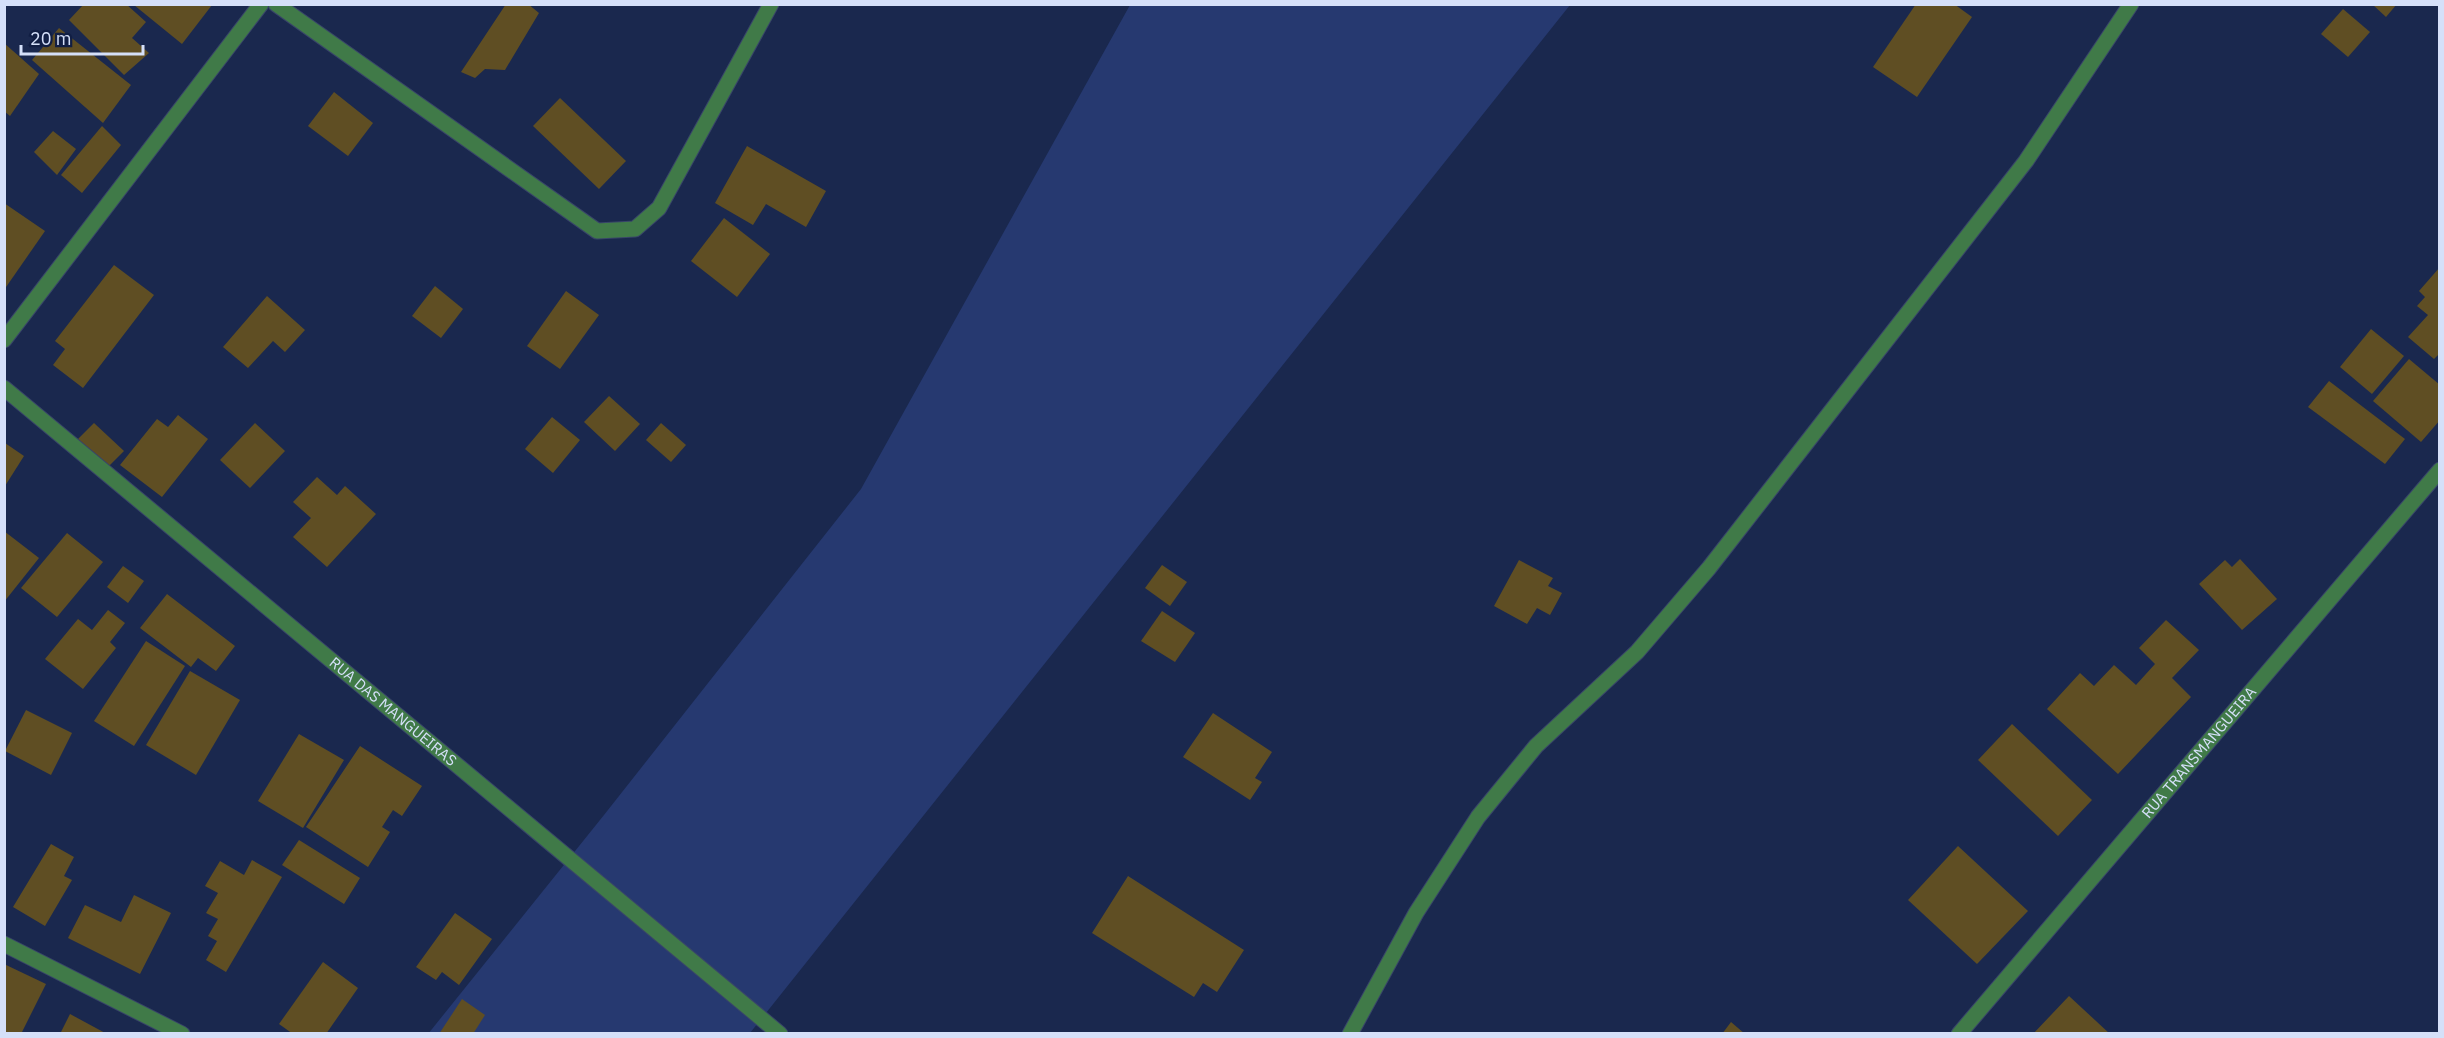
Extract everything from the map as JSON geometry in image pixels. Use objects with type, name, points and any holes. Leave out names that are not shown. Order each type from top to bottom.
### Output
[{"type":"street","points":[[4,340],[261,4]]},
{"type":"street","points":[[276,4],[597,231],[635,229],[658,208],[771,4]]},
{"type":"street","points":[[1350,1034],[1416,914],[1478,817],[1536,746],[1637,652],[1709,568],[2026,161],[2131,4]]},
{"type":"street","name":"RUA DAS MANGUEIRAS","points":[[4,388],[780,1034]]},
{"type":"street","name":"RUA TRANSMANGUEIRA","points":[[1959,1034],[2439,470]]},
{"type":"street","points":[[4,944],[183,1034]]},
{"type":"shaded area","points":[[1130,5],[1570,5],[750,1033],[428,1034],[861,489]]},
{"type":"building","points":[[84,4],[126,4],[146,22],[132,38],[149,53],[124,75],[69,20]]},
{"type":"building","points":[[506,4],[528,4],[539,13],[505,70],[485,69],[475,78],[461,72]]},
{"type":"building","points":[[1916,4],[1954,4],[1972,17],[1917,97],[1873,67]]},
{"type":"building","points":[[2372,4],[2397,4],[2386,17]]},
{"type":"building","points":[[134,5],[212,5],[182,44]]},
{"type":"building","points":[[2343,9],[2370,32],[2348,57],[2321,34]]},
{"type":"building","points":[[59,28],[131,85],[103,123],[32,60]]},
{"type":"building","points":[[4,43],[39,74],[10,116],[4,111]]},
{"type":"building","points":[[334,92],[373,123],[348,156],[308,126]]},
{"type":"building","points":[[560,98],[626,161],[599,189],[533,126]]},
{"type":"building","points":[[102,126],[121,145],[82,193],[61,175]]},
{"type":"building","points":[[53,131],[76,149],[57,175],[34,152]]},
{"type":"building","points":[[747,146],[826,191],[806,227],[766,204],[753,225],[715,203]]},
{"type":"building","points":[[4,203],[45,231],[4,290]]},
{"type":"building","points":[[724,218],[770,254],[737,297],[691,261]]},
{"type":"building","points":[[114,265],[154,295],[83,388],[53,365],[65,349],[55,341]]},
{"type":"building","points":[[2440,267],[2440,353],[2434,359],[2408,337],[2428,315],[2417,306],[2425,297],[2419,291]]},
{"type":"building","points":[[435,286],[463,309],[441,338],[412,316]]},
{"type":"building","points":[[566,291],[599,315],[560,369],[527,346]]},
{"type":"building","points":[[267,296],[305,330],[285,352],[273,341],[248,368],[223,347]]},
{"type":"building","points":[[2371,329],[2404,356],[2372,394],[2340,367]]},
{"type":"building","points":[[2409,359],[2440,385],[2440,420],[2421,442],[2373,401]]},
{"type":"building","points":[[2329,381],[2405,439],[2385,464],[2308,407]]},
{"type":"building","points":[[609,396],[640,424],[615,451],[584,422]]},
{"type":"building","points":[[178,415],[208,439],[162,497],[120,465],[157,419],[168,427]]},
{"type":"building","points":[[552,417],[580,440],[553,473],[525,449]]},
{"type":"building","points":[[94,423],[124,451],[108,467],[78,439]]},
{"type":"building","points":[[255,423],[285,451],[250,488],[220,460]]},
{"type":"building","points":[[661,423],[686,445],[671,462],[646,440]]},
{"type":"building","points":[[5,443],[24,456],[5,486]]},
{"type":"building","points":[[317,477],[337,495],[345,486],[376,514],[327,567],[293,537],[311,518],[293,502]]},
{"type":"building","points":[[4,531],[39,558],[4,602]]},
{"type":"building","points":[[67,533],[103,562],[57,617],[21,588]]},
{"type":"building","points":[[2240,559],[2277,599],[2242,630],[2199,584],[2225,560],[2232,567]]},
{"type":"building","points":[[1519,560],[1553,578],[1548,586],[1562,593],[1550,615],[1537,608],[1527,624],[1494,606]]},
{"type":"building","points":[[1162,565],[1187,582],[1170,606],[1145,588]]},
{"type":"building","points":[[123,566],[144,581],[128,603],[107,587]]},
{"type":"building","points":[[167,594],[235,646],[216,671],[198,658],[191,667],[140,628]]},
{"type":"building","points":[[108,610],[125,623],[110,642],[116,648],[83,689],[45,659],[78,619],[92,630]]},
{"type":"building","points":[[1162,611],[1195,633],[1175,662],[1141,641]]},
{"type":"building","points":[[2166,620],[2199,650],[2172,678],[2191,697],[2118,774],[2047,709],[2080,673],[2094,686],[2114,665],[2136,685],[2155,664],[2139,648]]},
{"type":"building","points":[[146,641],[185,666],[134,746],[94,721]]},
{"type":"building","points":[[190,671],[240,700],[196,775],[146,745]]},
{"type":"building","points":[[26,710],[72,733],[51,775],[5,751]]},
{"type":"building","points":[[1213,713],[1272,752],[1255,778],[1262,782],[1250,800],[1183,757]]},
{"type":"building","points":[[2012,724],[2092,800],[2058,836],[1978,760]]},
{"type":"building","points":[[299,734],[344,760],[303,828],[258,801]]},
{"type":"building","points":[[360,746],[422,786],[402,816],[393,810],[382,827],[390,832],[368,867],[306,827]]},
{"type":"building","points":[[299,840],[360,878],[344,904],[282,865]]},
{"type":"building","points":[[51,844],[74,857],[64,876],[72,880],[45,926],[13,907]]},
{"type":"building","points":[[1958,846],[2028,911],[1977,964],[1908,900]]},
{"type":"building","points":[[252,860],[282,877],[226,972],[206,960],[217,941],[208,936],[218,919],[206,913],[218,893],[205,886],[220,861],[244,875]]},
{"type":"building","points":[[1128,876],[1244,950],[1217,992],[1203,983],[1194,997],[1092,933]]},
{"type":"building","points":[[134,895],[171,913],[140,974],[68,938],[85,905],[121,922]]},
{"type":"building","points":[[455,913],[492,939],[459,985],[442,972],[436,980],[416,967]]},
{"type":"building","points":[[323,962],[358,988],[326,1034],[293,1034],[279,1024]]},
{"type":"building","points":[[4,964],[46,984],[21,1034],[4,1034]]},
{"type":"building","points":[[2069,996],[2110,1034],[2033,1034]]},
{"type":"building","points":[[462,999],[485,1015],[473,1034],[439,1034]]},
{"type":"building","points":[[70,1014],[107,1034],[60,1034]]},
{"type":"building","points":[[1731,1022],[1745,1034],[1722,1034]]}]
